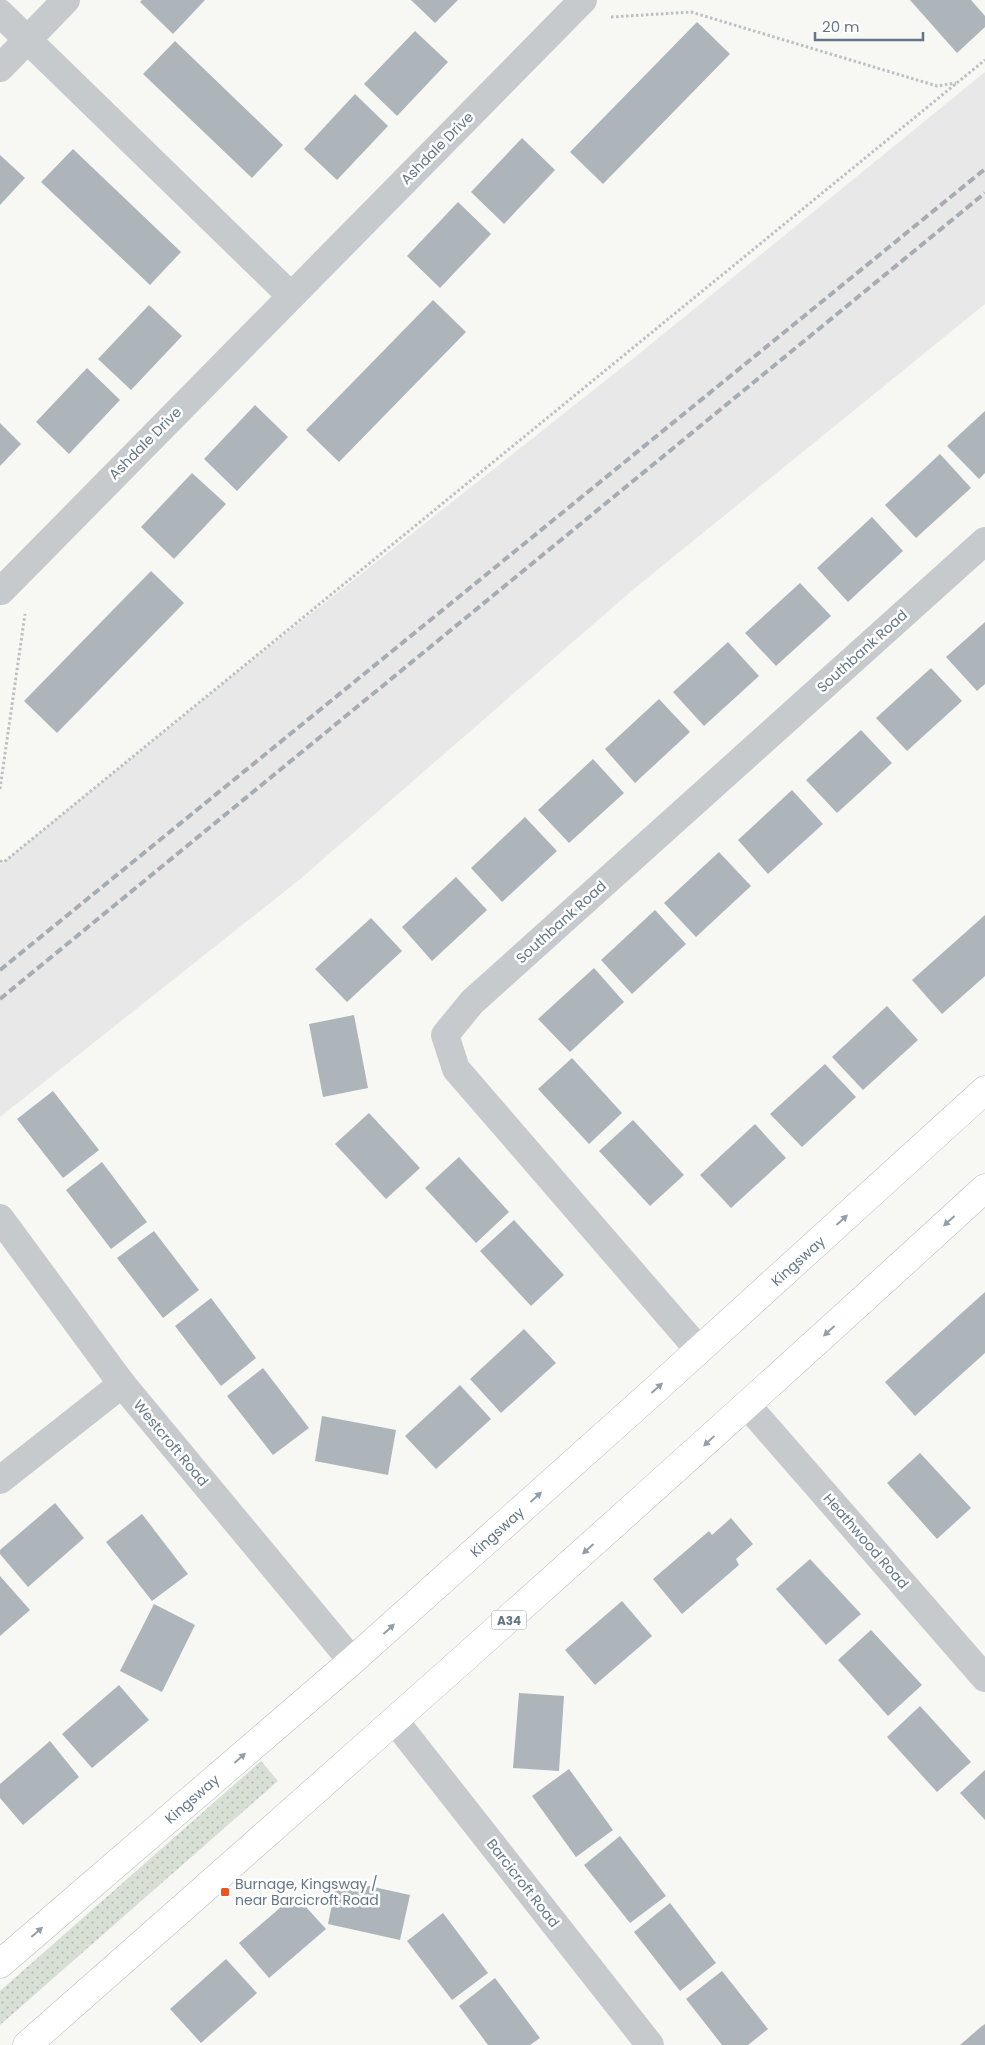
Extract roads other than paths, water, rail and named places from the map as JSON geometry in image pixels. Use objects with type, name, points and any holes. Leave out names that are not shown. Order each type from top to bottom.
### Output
[{"type":"highway","name":"Kingsway","points":[[0,1964],[352,1661],[985,1090]]},
{"type":"highway","name":"A34","points":[[27,2045],[396,1721],[985,1188]]},
{"type":"street","points":[[0,68],[66,0]]},
{"type":"street","name":"Ashdale Drive","points":[[0,591],[583,0]]},
{"type":"street","points":[[0,13],[291,296]]},
{"type":"street","name":"Southbank Road","points":[[699,1350],[456,1069],[445,1035],[480,995],[985,541]]},
{"type":"street","name":"Westcroft Road","points":[[0,1218],[122,1384],[352,1661]]},
{"type":"street","points":[[0,1480],[122,1384]]},
{"type":"street","name":"Heathwood Road","points":[[747,1405],[985,1678]]},
{"type":"street","name":"Barcicroft Road","points":[[396,1721],[650,2045]]},
{"type":"railway","points":[[0,970],[985,169]]},
{"type":"railway","points":[[0,999],[985,193]]},
{"type":"place","name":"Burnage, Kingsway / near Barcicroft Road","points":[[225,1892]]}]
